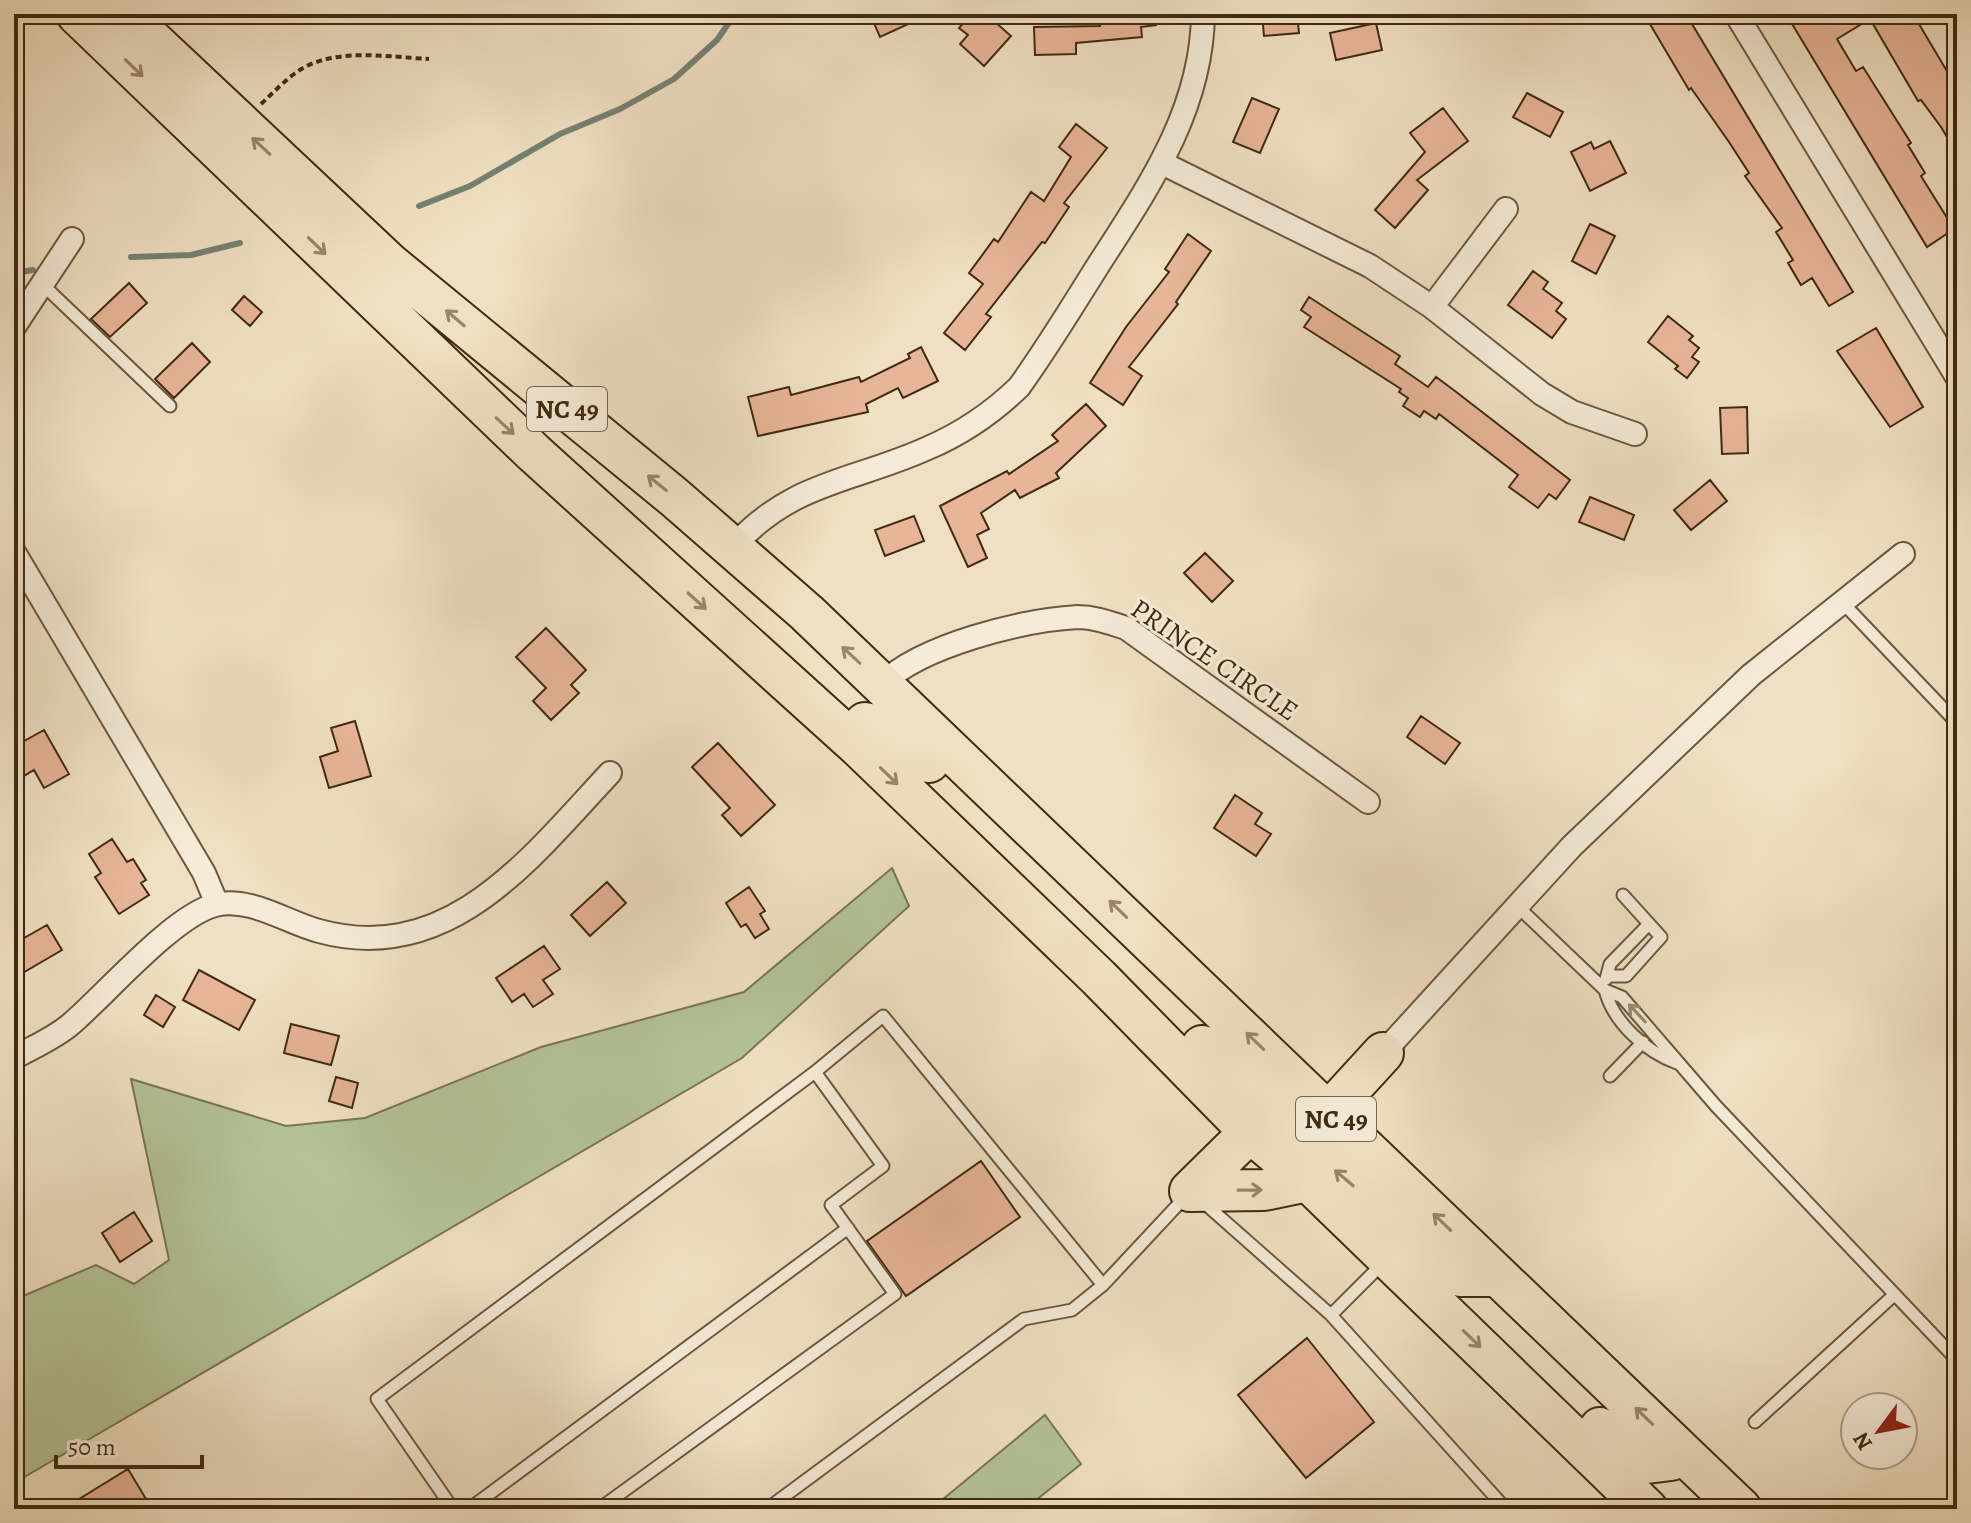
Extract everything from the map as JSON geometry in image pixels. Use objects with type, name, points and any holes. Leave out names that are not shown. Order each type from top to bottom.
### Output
[{"type":"highway","name":"NC 49","points":[[77,14],[512,433],[850,739],[1099,978],[1250,1132],[1308,1181],[1647,1509]]},
{"type":"highway","name":"NC 49","points":[[124,14],[390,264],[733,547],[882,684],[1741,1509]]},
{"type":"highway","points":[[850,739],[865,723],[894,729],[981,811],[1009,805]]},
{"type":"highway","points":[[1099,978],[1124,971],[1239,1081],[1273,1102],[1329,1112],[1383,1053]]},
{"type":"highway","points":[[1291,1074],[1340,1066],[1383,1053]]},
{"type":"highway","points":[[1190,1191],[1250,1132],[1288,1139],[1309,1148],[1461,1276],[1498,1276]]},
{"type":"highway","points":[[1190,1191],[1264,1190],[1308,1181]]},
{"type":"highway","points":[[1511,1377],[1539,1371],[1639,1464],[1671,1460],[1680,1451]]},
{"type":"street","points":[[733,547],[775,508],[808,490],[926,450],[994,410],[1019,387],[1048,347],[1162,163],[1191,96],[1203,37],[1203,14]]},
{"type":"street","points":[[1736,14],[1957,377]]},
{"type":"street","points":[[1162,163],[1370,266],[1432,307],[1542,394],[1572,412],[1635,434]]},
{"type":"street","points":[[1432,307],[1506,209]]},
{"type":"street","points":[[14,327],[72,239]]},
{"type":"street","points":[[14,552],[204,873],[217,904]]},
{"type":"street","points":[[1383,1053],[1572,846],[1751,675],[1903,554]]},
{"type":"street","name":"PRINCE CIRCLE","points":[[882,684],[899,668],[945,645],[1045,622],[1097,619],[1126,628],[1368,802]]},
{"type":"street","points":[[14,1058],[68,1027],[178,926],[217,904],[244,904],[318,931],[350,938],[409,933],[441,923],[474,906],[512,877],[610,773]]},
{"type":"lane","points":[[41,283],[170,406]]},
{"type":"lane","points":[[1843,603],[1957,723]]},
{"type":"lane","points":[[1604,984],[1626,976],[1661,937],[1623,895]]},
{"type":"lane","points":[[1517,906],[1622,997],[1665,1043],[1677,1063],[1957,1360]]},
{"type":"lane","points":[[1649,924],[1610,964],[1604,984],[1610,1009],[1656,1056],[1677,1063]]},
{"type":"lane","points":[[453,1509],[377,1399],[815,1072],[883,1016],[1103,1285]]},
{"type":"lane","points":[[1610,1076],[1643,1042]]},
{"type":"lane","points":[[599,1509],[895,1294],[831,1205],[883,1166],[815,1072]]},
{"type":"lane","points":[[767,1509],[1024,1319],[1072,1310],[1103,1285],[1190,1191],[1331,1315],[1506,1509]]},
{"type":"lane","points":[[469,1509],[848,1228]]},
{"type":"lane","points":[[1331,1315],[1389,1258]]},
{"type":"lane","points":[[1755,1422],[1894,1295]]},
{"type":"path","points":[[241,127],[295,73],[316,62],[345,56],[429,59]]},
{"type":"green space","points":[[892,868],[909,906],[742,1058],[14,1483],[16,1299],[96,1265],[134,1284],[169,1260],[131,1079],[286,1126],[365,1118],[541,1047],[744,992]]},
{"type":"green space","points":[[1045,1415],[1081,1464],[1025,1509],[931,1509]]},
{"type":"building","points":[[870,14],[930,14],[880,37]]},
{"type":"building","points":[[971,14],[986,14],[1011,36],[984,66],[960,44],[968,35],[959,28]]},
{"type":"building","points":[[1099,14],[1156,14],[1156,25],[1141,27],[1142,37],[1076,43],[1076,54],[1035,55],[1034,27],[1100,26]]},
{"type":"building","points":[[1262,14],[1297,14],[1299,33],[1264,36]]},
{"type":"building","points":[[1644,14],[1686,14],[1853,292],[1829,306],[1812,278],[1801,285],[1788,263],[1793,260],[1776,232],[1782,228],[1745,176],[1749,173],[1729,142],[1691,88],[1689,90]]},
{"type":"building","points":[[1786,14],[1913,14],[1957,88],[1957,154],[1941,127],[1921,100],[1918,101],[1870,19],[1837,39],[1856,71],[1863,67],[1911,143],[1908,145],[1925,173],[1921,176],[1954,229],[1927,247]]},
{"type":"building","points":[[1376,23],[1382,50],[1336,60],[1330,33]]},
{"type":"building","points":[[1527,93],[1563,112],[1550,137],[1513,117]]},
{"type":"building","points":[[1252,98],[1279,109],[1260,153],[1233,142]]},
{"type":"building","points":[[1443,108],[1468,141],[1417,180],[1428,190],[1395,228],[1375,210],[1425,152],[1410,133]]},
{"type":"building","points":[[1076,124],[1107,148],[1064,203],[1069,207],[1045,243],[1042,242],[986,314],[991,317],[965,350],[944,333],[983,284],[969,273],[994,239],[998,242],[1031,192],[1044,201],[1071,157],[1059,147]]},
{"type":"building","points":[[1610,141],[1626,173],[1590,191],[1571,152],[1591,142],[1594,149]]},
{"type":"building","points":[[1590,224],[1615,236],[1596,274],[1572,261]]},
{"type":"building","points":[[1188,234],[1211,251],[1176,302],[1178,304],[1129,367],[1142,376],[1123,405],[1090,383],[1126,327],[1169,272],[1165,269]]},
{"type":"building","points":[[1533,271],[1548,282],[1543,289],[1562,303],[1556,311],[1566,319],[1552,338],[1508,305]]},
{"type":"building","points":[[129,283],[147,303],[110,337],[91,319]]},
{"type":"building","points":[[244,296],[262,312],[250,326],[232,310]]},
{"type":"building","points":[[1309,297],[1400,356],[1395,364],[1428,387],[1436,377],[1570,480],[1556,499],[1549,494],[1538,508],[1509,487],[1518,475],[1439,414],[1436,419],[1424,411],[1420,417],[1403,406],[1408,398],[1399,392],[1401,389],[1304,327],[1311,317],[1301,310]]},
{"type":"building","points":[[1668,316],[1693,336],[1689,340],[1699,348],[1692,357],[1699,362],[1687,378],[1675,369],[1678,366],[1648,342]]},
{"type":"building","points":[[1876,328],[1923,407],[1890,427],[1837,351]]},
{"type":"building","points":[[192,343],[210,362],[174,398],[155,379]]},
{"type":"building","points":[[921,347],[938,381],[903,398],[898,388],[866,404],[868,412],[758,436],[748,397],[789,387],[791,395],[859,377],[861,382],[910,358],[908,354]]},
{"type":"building","points":[[1086,404],[1106,426],[1056,473],[1059,478],[1020,498],[1015,490],[981,513],[989,529],[977,535],[987,558],[968,567],[940,506],[1007,471],[1009,474],[1058,441],[1052,435]]},
{"type":"building","points":[[1747,407],[1748,453],[1722,454],[1720,408]]},
{"type":"building","points":[[1710,480],[1727,501],[1691,530],[1674,510]]},
{"type":"building","points":[[1590,497],[1634,515],[1624,540],[1579,522]]},
{"type":"building","points":[[914,516],[924,541],[885,556],[875,530]]},
{"type":"building","points":[[1205,553],[1233,581],[1212,602],[1184,573]]},
{"type":"building","points":[[546,628],[586,670],[571,685],[579,693],[551,720],[533,701],[546,688],[516,657]]},
{"type":"building","points":[[1421,716],[1460,743],[1445,764],[1407,737]]},
{"type":"building","points":[[355,721],[371,776],[329,788],[320,757],[338,751],[331,728]]},
{"type":"building","points":[[44,730],[69,774],[44,788],[34,770],[14,782],[14,755],[22,750],[19,744]]},
{"type":"building","points":[[718,743],[775,805],[741,836],[722,815],[730,808],[692,767]]},
{"type":"building","points":[[1235,795],[1262,813],[1255,824],[1271,834],[1256,856],[1214,828]]},
{"type":"building","points":[[112,839],[127,862],[133,859],[146,880],[141,883],[149,895],[119,914],[95,877],[101,873],[89,854]]},
{"type":"building","points":[[607,882],[626,903],[590,936],[571,915]]},
{"type":"building","points":[[749,887],[765,911],[760,914],[769,929],[755,938],[746,924],[741,927],[726,903]]},
{"type":"building","points":[[14,921],[24,938],[47,925],[62,950],[14,978]]},
{"type":"building","points":[[544,946],[560,969],[543,980],[553,994],[533,1007],[524,994],[512,1002],[496,978]]},
{"type":"building","points":[[199,970],[255,1000],[239,1030],[183,1000]]},
{"type":"building","points":[[156,995],[175,1007],[163,1027],[144,1015]]},
{"type":"building","points":[[291,1024],[339,1036],[331,1065],[284,1053]]},
{"type":"building","points":[[336,1077],[358,1083],[352,1108],[329,1101]]},
{"type":"building","points":[[981,1161],[1020,1217],[906,1296],[867,1241]]},
{"type":"building","points":[[134,1212],[152,1241],[120,1262],[102,1233]]},
{"type":"building","points":[[1307,1338],[1374,1422],[1306,1478],[1238,1395]]},
{"type":"building","points":[[128,1469],[152,1509],[63,1509]]},
{"type":"waterway","points":[[419,206],[470,186],[560,134],[620,109],[674,79],[717,40],[735,14]]},
{"type":"waterway","points":[[131,257],[191,255],[240,243]]},
{"type":"waterway","points":[[14,273],[33,270]]}]
